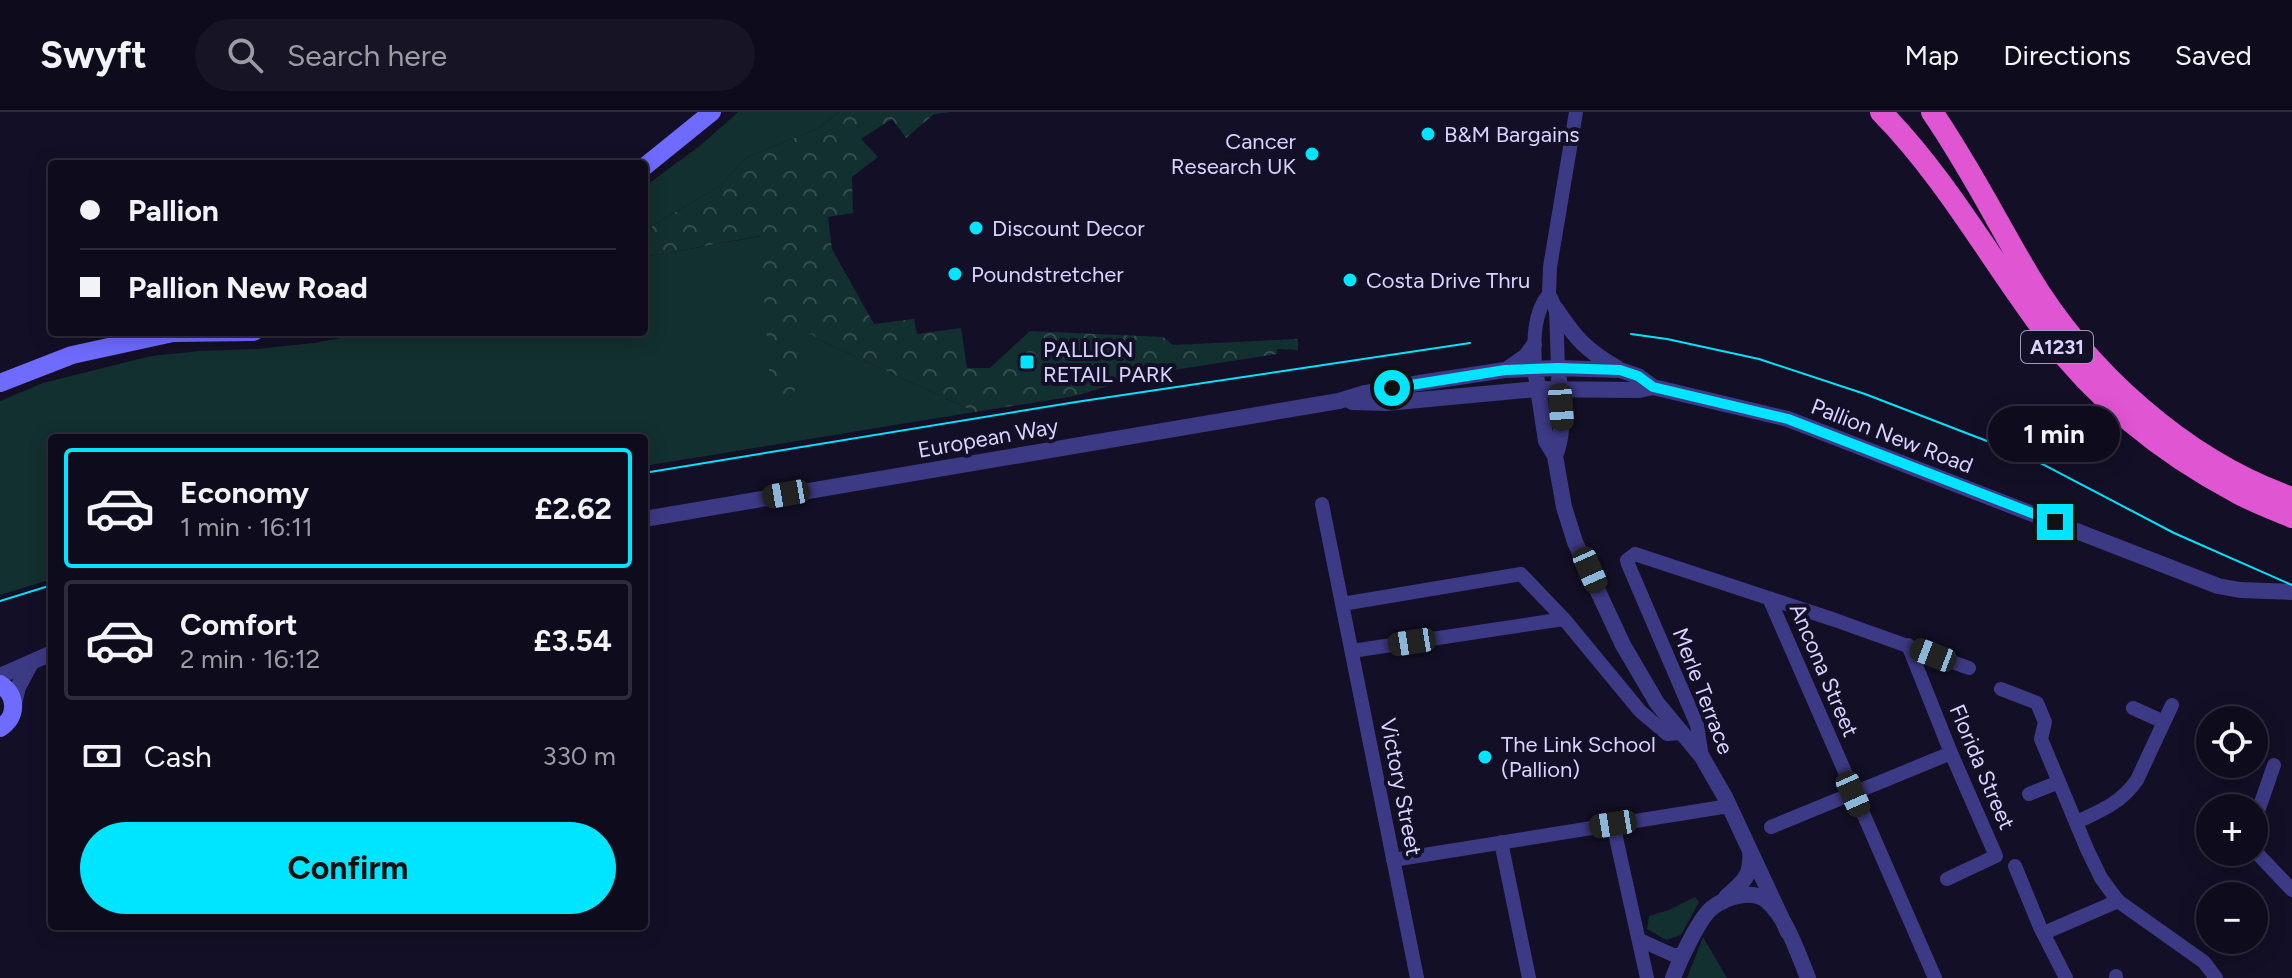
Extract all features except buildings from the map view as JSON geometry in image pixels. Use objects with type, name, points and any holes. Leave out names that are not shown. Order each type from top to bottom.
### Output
[{"type":"highway","name":"A1231","points":[[1881,112],[1909,140],[1944,184],[2047,335],[2109,404],[2202,473],[2238,494],[2292,517]]},
{"type":"highway","name":"A1231","points":[[1932,112],[1969,169],[2029,276],[2092,361],[2126,395],[2205,455],[2245,478],[2292,498]]},
{"type":"main road","points":[[648,164],[712,112]]},
{"type":"main road","points":[[0,383],[72,355],[159,336]]},
{"type":"main road","points":[[0,684],[9,691],[14,704],[12,716],[0,728]]},
{"type":"street","points":[[1555,456],[1561,441],[1562,425],[1550,267],[1576,112]]},
{"type":"street","points":[[1552,301],[1542,302],[1538,313],[1535,369],[1546,441],[1555,456],[1564,507],[1575,542],[1623,645],[1657,703],[1702,757]]},
{"type":"street","points":[[1552,301],[1586,349],[1620,370]]},
{"type":"street","points":[[1505,370],[1526,356],[1534,345]]},
{"type":"street","name":"Pallion New Road","points":[[1535,369],[1620,370],[1638,376],[1653,387],[1788,419],[2218,586],[2292,592]]},
{"type":"street","name":"European Way","points":[[648,518],[1339,401],[1365,393],[1505,370],[1535,369]]},
{"type":"street","name":"Pallion New Road","points":[[1537,389],[1639,390],[1653,387]]},
{"type":"street","name":"European Way","points":[[1339,401],[1386,403],[1537,389]]},
{"type":"street","name":"Victory Street","points":[[1322,504],[1417,978]]},
{"type":"street","name":"Merle Terrace","points":[[1769,598],[1641,554],[1630,556],[1628,564],[1697,725],[1702,757],[1750,848],[1788,932]]},
{"type":"street","points":[[1342,604],[1521,574],[1564,619],[1640,711],[1667,734],[1681,733]]},
{"type":"street","points":[[1769,598],[1969,668]]},
{"type":"street","name":"Ancona Street","points":[[1769,598],[1935,978]]},
{"type":"street","points":[[1352,651],[1564,619]]},
{"type":"street","name":"Florida Street","points":[[1908,645],[1996,856],[1947,879]]},
{"type":"street","points":[[0,676],[48,655]]},
{"type":"street","points":[[14,704],[18,687],[31,663]]},
{"type":"street","points":[[2001,689],[2037,703],[2045,722],[2041,739],[2101,878],[2118,901],[2204,962],[2216,978]]},
{"type":"street","points":[[2077,822],[2111,805],[2130,791],[2172,705]]},
{"type":"street","points":[[2133,708],[2164,722]]},
{"type":"street","points":[[1771,827],[1951,753]]},
{"type":"street","points":[[2264,794],[2274,765]]},
{"type":"street","points":[[2029,794],[2059,782]]},
{"type":"street","points":[[1393,860],[1729,806]]},
{"type":"street","points":[[1613,824],[1647,978]]},
{"type":"street","points":[[1501,842],[1529,978]]},
{"type":"street","points":[[1673,978],[1682,955],[1711,909],[1747,877],[1751,862],[1750,848]]},
{"type":"street","points":[[2268,865],[2292,890]]},
{"type":"street","points":[[2015,866],[2066,978]]},
{"type":"street","points":[[1711,909],[1738,896],[1757,894],[1770,903],[1788,932],[1808,978]]},
{"type":"street","points":[[2044,933],[2118,901]]},
{"type":"street","points":[[1640,940],[1673,955],[1682,955]]},
{"type":"green space","points":[[738,112],[839,112],[819,128],[747,157],[720,186],[652,226],[648,240],[648,184],[701,145]]},
{"type":"green space","points":[[839,112],[952,112],[934,114],[906,138],[892,119],[861,139],[878,157],[852,177],[853,213],[828,217],[832,249],[874,324],[914,319],[917,334],[961,328],[967,368],[990,368],[1030,331],[1163,337],[1173,345],[1298,339],[1298,350],[1277,349],[1277,354],[1148,374],[1075,396],[975,412],[824,342],[800,327],[793,404],[771,399],[760,236],[648,256],[648,240],[652,226],[720,186],[747,157],[819,128]]},
{"type":"green space","points":[[761,236],[798,366],[799,326],[824,342],[975,412],[648,465],[648,434],[48,434],[48,580],[0,595],[0,401],[43,383],[151,356],[199,351],[257,349],[350,336],[648,336],[648,256]]},
{"type":"green space","points":[[1695,897],[1699,902],[1681,935],[1666,940],[1647,929],[1649,916]]},
{"type":"green space","points":[[1703,937],[1727,978],[1687,978]]},
{"type":"tram line","points":[[1631,334],[1759,359],[1865,394],[2031,458],[2174,533],[2292,585]]},
{"type":"tram line","points":[[648,472],[1076,402],[1470,343]]},
{"type":"tram line","points":[[0,601],[48,586]]},
{"type":"place","name":"B&M Bargains","points":[[1428,134]]},
{"type":"place","name":"Cancer Research UK","points":[[1312,154]]},
{"type":"place","name":"Discount Decor","points":[[976,228]]},
{"type":"place","name":"Poundstretcher","points":[[955,274]]},
{"type":"place","name":"Costa Drive Thru","points":[[1350,280]]},
{"type":"place","name":"PALLION RETAIL PARK","points":[[1027,362]]},
{"type":"place","name":"The Link School (Pallion)","points":[[1485,757]]},
{"type":"route","points":[[1392,388],[1505,370],[1620,370],[1638,376],[1653,387],[1788,419],[2055,522]]}]
